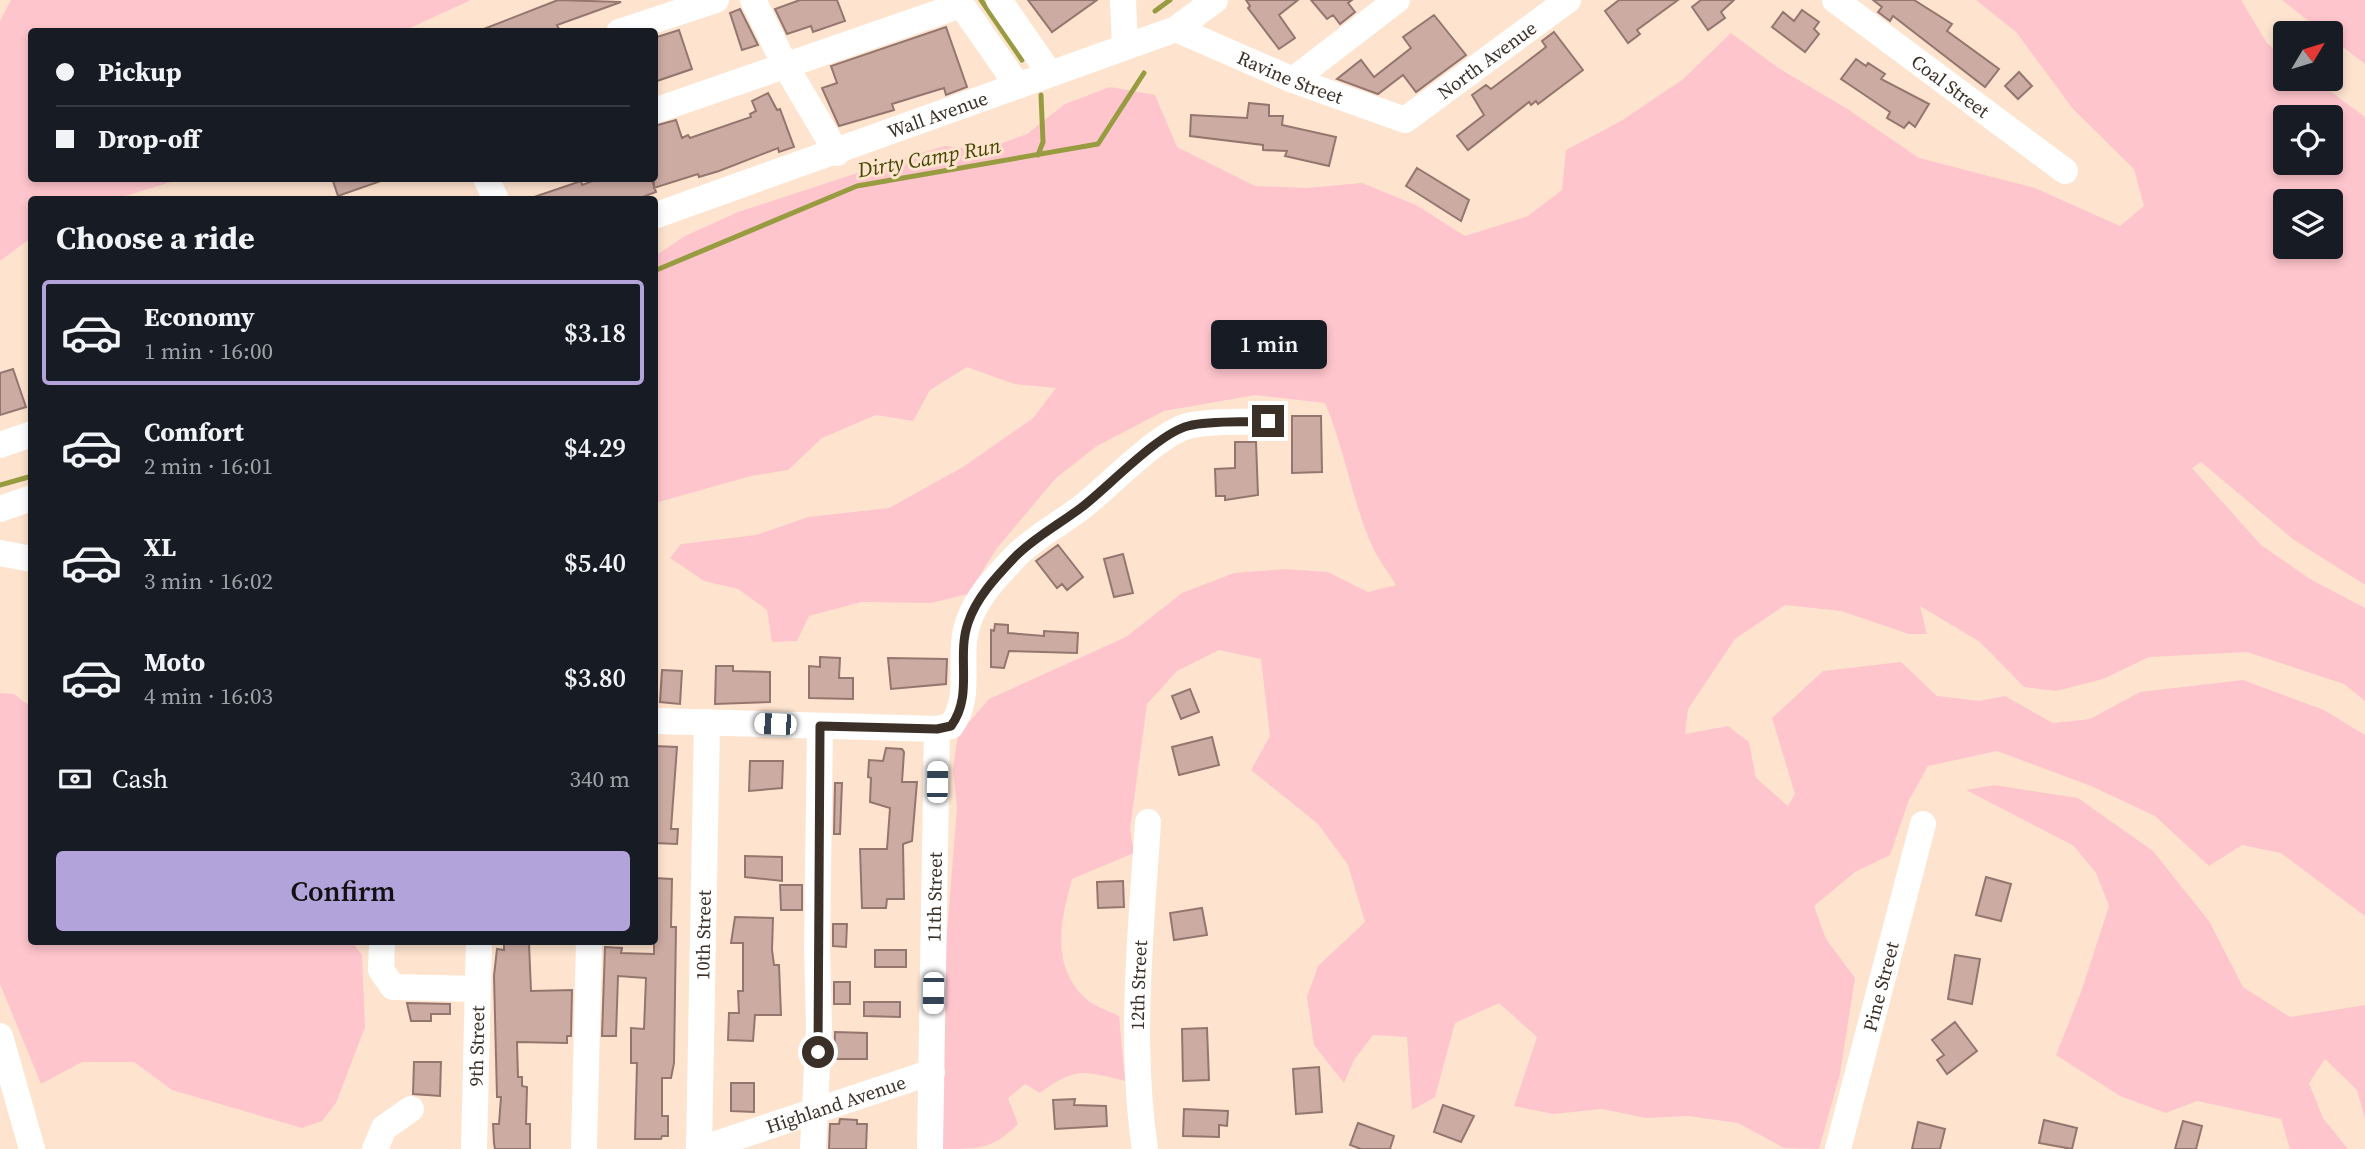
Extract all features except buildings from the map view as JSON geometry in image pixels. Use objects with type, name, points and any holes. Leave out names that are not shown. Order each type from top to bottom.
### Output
[{"type":"street","points":[[632,28],[716,0]]},
{"type":"street","points":[[753,0],[785,65],[837,153]]},
{"type":"street","points":[[999,0],[1050,74]]},
{"type":"street","points":[[1123,0],[1125,47]]},
{"type":"street","name":"Wall Avenue","points":[[658,215],[837,153],[1176,29],[1215,0]]},
{"type":"street","points":[[1293,80],[1397,0]]},
{"type":"street","name":"North Avenue","points":[[1405,120],[1569,0]]},
{"type":"street","name":"Coal Street","points":[[1835,0],[2065,171]]},
{"type":"street","points":[[658,110],[960,3],[1018,86]]},
{"type":"street","name":"Ravine Street","points":[[1176,29],[1293,80],[1405,120]]},
{"type":"street","points":[[658,721],[937,729],[951,726],[960,714],[964,693],[963,651],[967,623],[984,592],[1016,556],[1082,507],[1151,448],[1186,426],[1268,421]]},
{"type":"street","points":[[0,445],[28,435]]},
{"type":"street","points":[[0,509],[28,499]]},
{"type":"street","points":[[0,553],[28,558]]},
{"type":"street","name":"10th Street","points":[[700,1149],[708,722]]},
{"type":"street","points":[[813,1149],[819,1027],[817,935],[820,726]]},
{"type":"street","name":"11th Street","points":[[930,1149],[937,729]]},
{"type":"street","name":"12th Street","points":[[1145,1149],[1137,1094],[1137,994],[1148,822]]},
{"type":"street","name":"Pine Street","points":[[1838,1149],[1923,824]]},
{"type":"street","points":[[382,945],[381,970],[393,987],[478,989]]},
{"type":"street","name":"9th Street","points":[[474,1149],[479,945]]},
{"type":"street","points":[[584,1149],[589,945]]},
{"type":"street","points":[[0,1036],[32,1149]]},
{"type":"street","name":"Highland Avenue","points":[[700,1149],[932,1072]]},
{"type":"street","points":[[375,1149],[384,1128],[411,1109]]},
{"type":"shaded area","points":[[11,0],[471,0],[410,28],[28,28],[28,182],[170,182],[126,196],[28,196],[28,240],[0,261],[0,21]]},
{"type":"shaded area","points":[[1976,0],[2241,0],[2267,43],[2273,48],[2273,91],[2330,91],[2365,117],[2365,585],[2294,540],[2201,462],[2192,468],[2261,545],[2310,579],[2365,608],[2365,701],[2344,684],[2247,652],[2149,657],[2103,679],[2056,691],[2024,687],[1980,642],[1920,606],[1927,634],[1909,634],[1841,611],[1785,605],[1735,639],[1688,709],[1685,734],[1728,726],[1749,742],[1756,778],[1788,806],[1795,794],[1772,718],[1823,671],[1901,662],[1937,696],[1979,701],[2005,696],[2053,723],[2090,719],[2140,692],[2243,680],[2324,710],[2365,735],[2365,916],[2281,853],[2242,845],[2209,866],[2155,816],[2091,786],[1997,751],[1928,766],[1909,800],[1890,855],[1855,872],[1814,906],[1826,939],[1855,978],[1840,1074],[1819,1149],[1784,1148],[1738,1123],[1688,1116],[1646,1118],[1602,1109],[1553,1114],[1514,1106],[1537,1037],[1499,1003],[1455,1023],[1435,1097],[1412,1110],[1407,1037],[1373,1035],[1354,1060],[1344,1083],[1314,1045],[1307,997],[1318,966],[1365,922],[1348,865],[1318,824],[1251,770],[1270,736],[1261,659],[1219,650],[1177,671],[1147,704],[1130,829],[1134,853],[1072,879],[1064,910],[1061,941],[1067,971],[1085,998],[1119,1016],[1125,1081],[1099,1075],[1071,1075],[1040,1093],[1025,1084],[1008,1098],[1018,1124],[1009,1132],[985,1146],[942,1149],[945,958],[957,808],[953,769],[958,735],[989,699],[1126,637],[1182,593],[1234,573],[1285,569],[1328,572],[1368,592],[1396,585],[1375,553],[1366,530],[1325,403],[1255,395],[1164,411],[1097,446],[1056,478],[997,548],[968,594],[931,603],[861,602],[809,616],[797,641],[772,642],[767,610],[738,589],[704,581],[670,558],[681,544],[756,535],[808,517],[889,508],[963,467],[1033,418],[1056,388],[1014,384],[967,367],[930,390],[913,421],[876,415],[822,438],[788,470],[751,476],[658,502],[658,254],[685,236],[738,212],[897,160],[945,146],[984,150],[1027,134],[1065,104],[1110,87],[1155,95],[1177,147],[1255,186],[1306,188],[1362,183],[1416,205],[1465,236],[1528,216],[1562,190],[1566,150],[1621,121],[1682,80],[1731,33],[1780,69],[1846,108],[1919,158],[2035,188],[2120,226],[2144,206],[2134,169],[2073,109],[2016,32]]},
{"type":"shaded area","points":[[2282,0],[2365,0],[2365,64],[2343,47],[2343,21],[2309,21]]},
{"type":"shaded area","points":[[0,693],[14,694],[28,705],[28,945],[354,945],[362,955],[365,1027],[336,1103],[322,1121],[302,1128],[172,1090],[134,1062],[82,1062],[41,1084],[0,984]]},
{"type":"shaded area","points":[[1994,785],[2078,798],[2153,851],[2209,921],[2243,987],[2290,1017],[2365,1005],[2365,1119],[2357,1090],[2325,1059],[2309,1083],[2323,1118],[2348,1149],[2290,1149],[2281,1119],[2197,1101],[2166,1113],[2120,1096],[2056,1055],[2081,992],[2109,906],[2096,873],[2074,846],[1966,790]]},
{"type":"waterway","points":[[981,0],[1022,60]]},
{"type":"waterway","name":"Dirty Camp Run","points":[[1155,11],[1170,0]]},
{"type":"waterway","name":"Dirty Camp Run","points":[[658,269],[857,186],[1098,144],[1144,73]]},
{"type":"waterway","points":[[1038,155],[1043,142],[1041,95]]},
{"type":"waterway","name":"Dirty Camp Run","points":[[0,485],[28,477]]},
{"type":"route","points":[[818,1052],[820,726],[937,729],[951,726],[960,714],[964,693],[963,651],[967,623],[984,592],[1016,556],[1082,507],[1151,448],[1186,426],[1268,421]]}]
